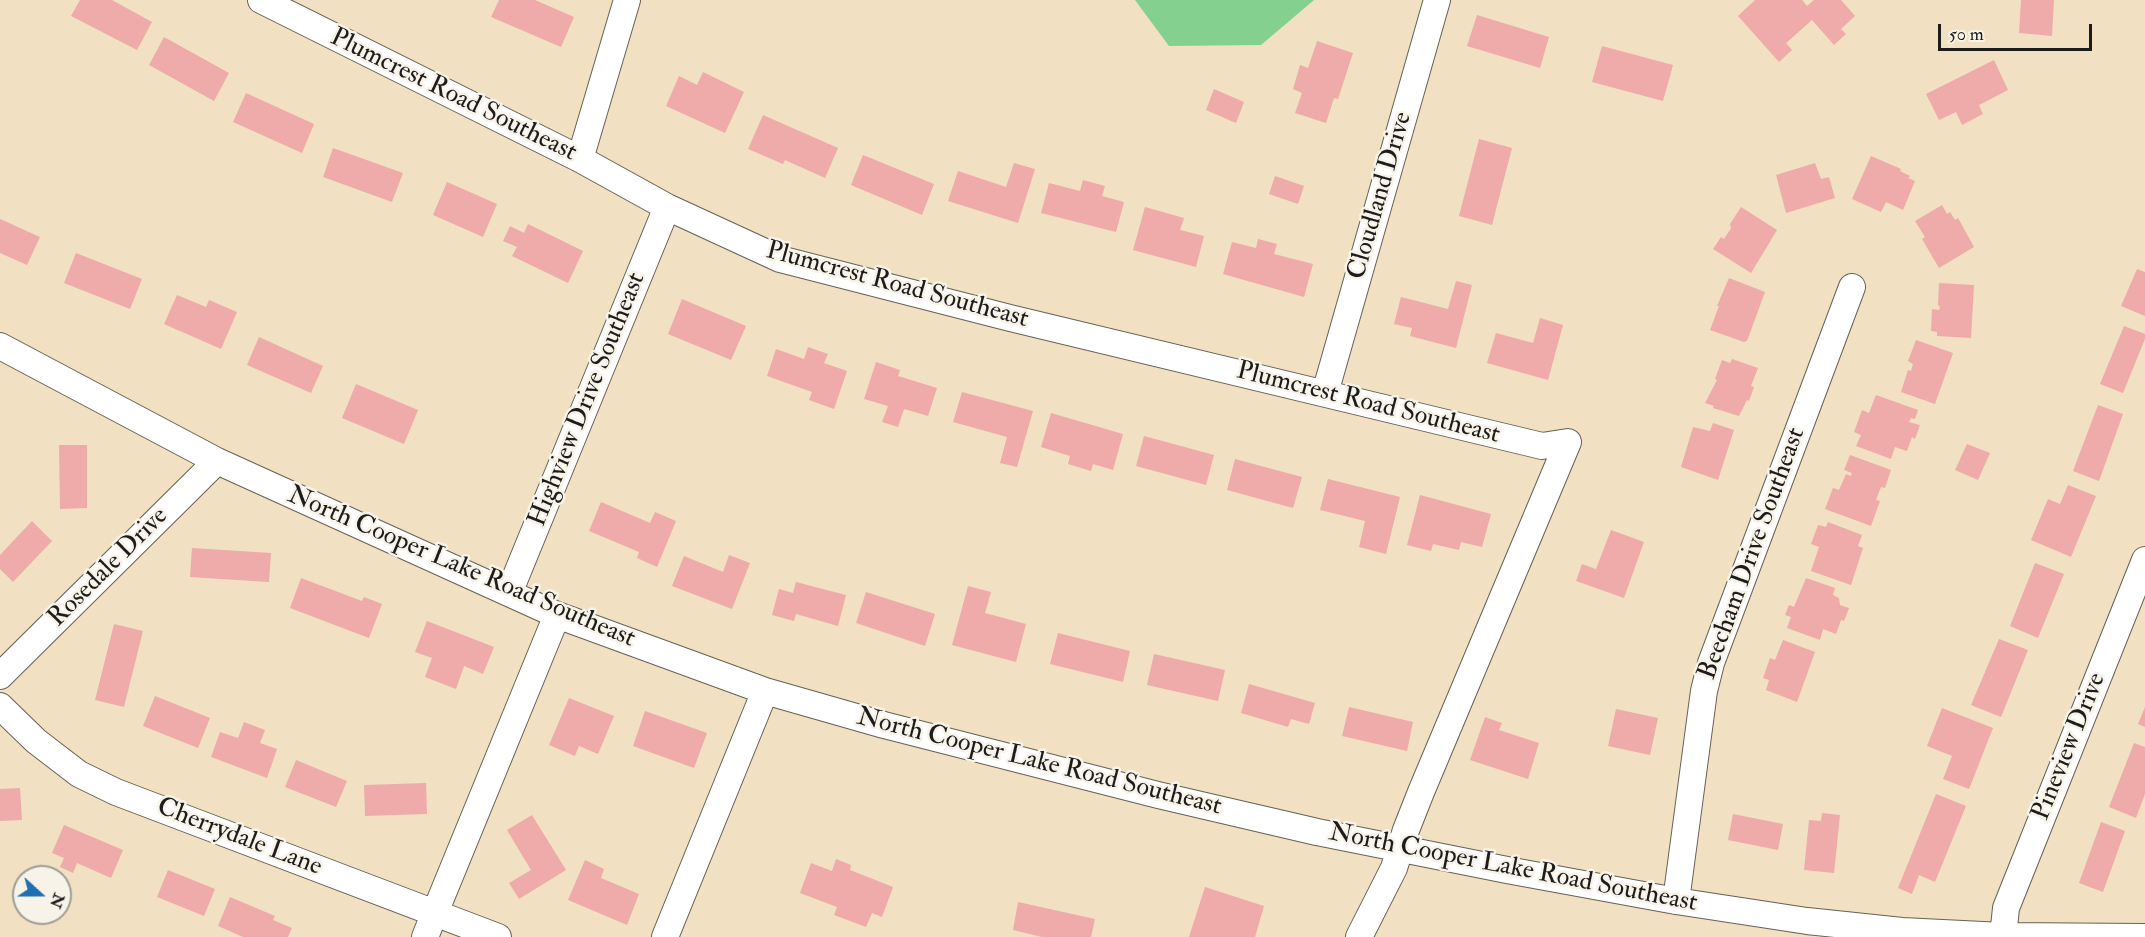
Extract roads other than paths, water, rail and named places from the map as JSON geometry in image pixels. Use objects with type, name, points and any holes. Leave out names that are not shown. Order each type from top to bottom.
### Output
[{"type":"street","name":"Plumcrest Road Southeast","points":[[261,0],[580,159],[667,207],[780,259],[1010,318],[1542,446],[1568,442],[1445,734],[1401,848]]},
{"type":"street","points":[[580,159],[627,0]]},
{"type":"street","name":"Cloudland Drive","points":[[1325,393],[1437,0]]},
{"type":"street","name":"Highview Drive Southeast","points":[[509,593],[667,207]]},
{"type":"street","name":"Beecham Drive Southeast","points":[[1676,900],[1704,691],[1709,670],[1852,287]]},
{"type":"street","name":"North Cooper Lake Road Southeast","points":[[0,346],[217,461],[557,615],[765,691],[994,754],[1317,832],[1507,870],[1807,921],[1902,931],[2003,937],[2145,936]]},
{"type":"street","name":"Rosedale Drive","points":[[0,676],[217,461]]},
{"type":"street","name":"Pineview Drive","points":[[2003,937],[2006,908],[2145,560]]},
{"type":"street","points":[[425,937],[557,615]]},
{"type":"street","points":[[665,937],[765,691]]},
{"type":"street","name":"Cherrydale Lane","points":[[0,706],[36,741],[79,774],[116,792],[498,937]]},
{"type":"street","points":[[1359,937],[1394,868],[1401,848]]}]
